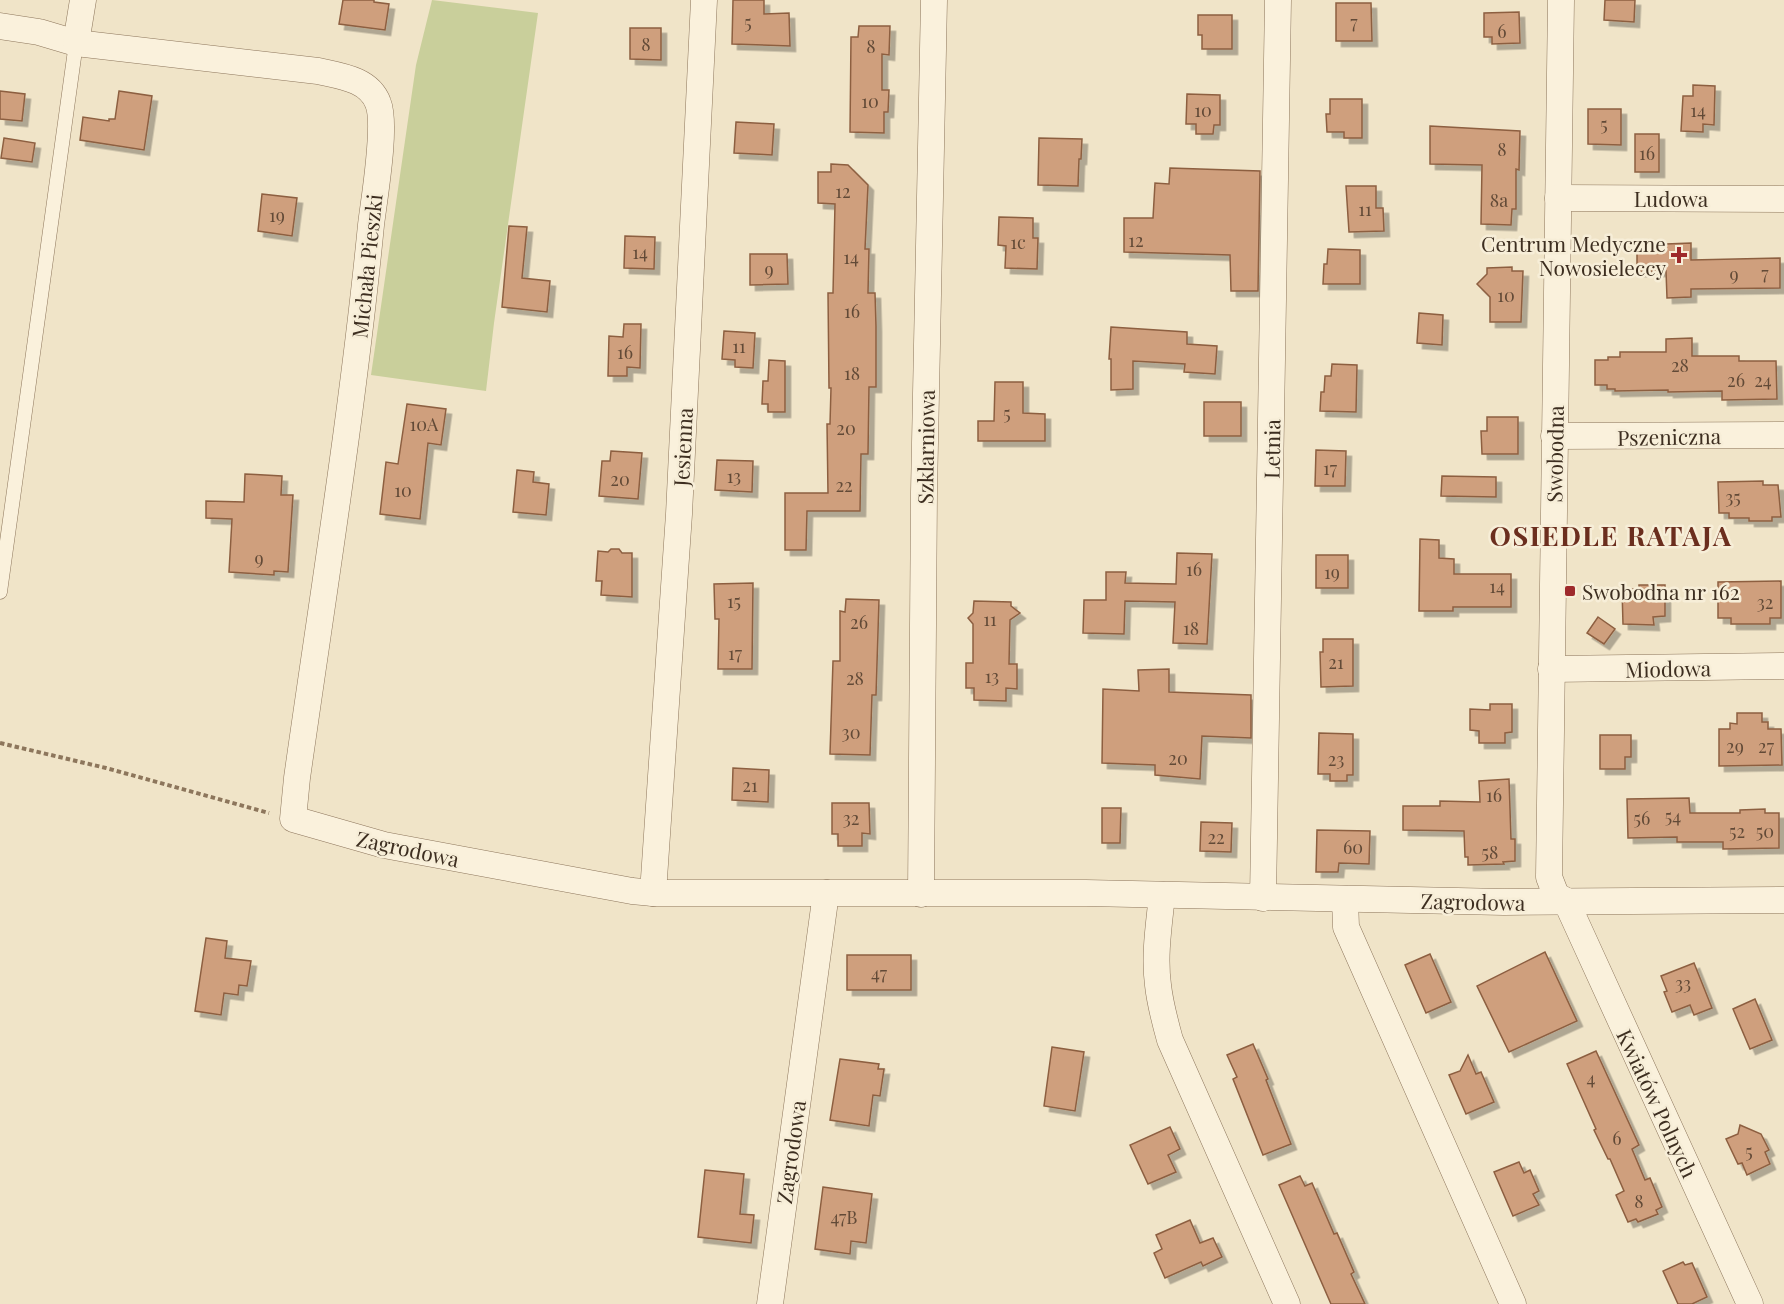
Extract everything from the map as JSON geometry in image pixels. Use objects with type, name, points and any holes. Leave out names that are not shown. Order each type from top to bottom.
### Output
[{"type":"street","points":[[76,43],[83,0]]},
{"type":"street","name":"Jesienna","points":[[653,893],[679,514],[704,0]]},
{"type":"street","name":"Szklarniowa","points":[[921,894],[925,481],[934,0]]},
{"type":"street","name":"Letnia","points":[[1263,898],[1278,0]]},
{"type":"street","name":"Swobodna","points":[[1561,0],[1549,877],[1556,896],[1566,901]]},
{"type":"street","name":"Michała Pieszki","points":[[0,26],[39,32],[76,43],[318,71],[350,78],[370,89],[379,104],[381,126],[368,258],[293,819]]},
{"type":"street","name":"Ludowa","points":[[1558,198],[1784,199]]},
{"type":"street","name":"Pszeniczna","points":[[1554,436],[1784,435]]},
{"type":"street","name":"Miodowa","points":[[1551,669],[1784,666]]},
{"type":"street","name":"Zagrodowa","points":[[293,819],[384,845],[620,889],[653,893],[1086,893],[1345,899],[1784,900]]},
{"type":"street","name":"Zagrodowa","points":[[770,1304],[826,893]]},
{"type":"street","points":[[1162,895],[1157,983],[1170,1040],[1287,1304]]},
{"type":"street","points":[[1345,899],[1346,927],[1513,1304]]},
{"type":"street","name":"Kwiatów Polnych","points":[[1566,901],[1750,1304]]},
{"type":"lane","points":[[0,592],[76,43]]},
{"type":"path","points":[[0,743],[106,768],[293,819]]},
{"type":"green space","points":[[432,0],[538,13],[486,391],[371,375],[416,65]]},
{"type":"building","points":[[343,0],[374,0],[374,2],[389,4],[385,30],[339,24]]},
{"type":"building","points":[[733,0],[764,0],[764,14],[789,13],[790,46],[732,44]]},
{"type":"building","points":[[1605,0],[1635,0],[1634,22],[1604,20]]},
{"type":"building","points":[[1336,3],[1371,3],[1372,41],[1336,41]]},
{"type":"building","points":[[1519,12],[1520,43],[1492,44],[1492,37],[1484,37],[1484,13]]},
{"type":"building","points":[[1198,15],[1232,15],[1232,49],[1202,49],[1202,35],[1198,35]]},
{"type":"building","points":[[859,26],[890,26],[889,55],[882,54],[882,90],[889,90],[888,112],[884,112],[884,133],[850,132],[851,37],[858,37]]},
{"type":"building","points":[[630,28],[661,28],[661,60],[630,59]]},
{"type":"building","points":[[1693,85],[1715,86],[1714,125],[1703,124],[1703,132],[1681,131],[1683,96],[1693,96]]},
{"type":"building","points":[[0,91],[25,94],[22,121],[0,119]]},
{"type":"building","points":[[119,91],[152,96],[144,150],[80,140],[83,117],[109,121],[109,119],[115,119]]},
{"type":"building","points":[[1187,94],[1220,95],[1220,125],[1214,125],[1213,134],[1196,134],[1196,124],[1186,124]]},
{"type":"building","points":[[1330,99],[1362,99],[1362,138],[1344,138],[1344,132],[1327,132],[1326,114],[1330,114]]},
{"type":"building","points":[[1588,109],[1621,109],[1621,145],[1588,144]]},
{"type":"building","points":[[736,122],[774,124],[772,155],[734,153]]},
{"type":"building","points":[[1430,126],[1520,131],[1519,170],[1516,169],[1516,209],[1512,209],[1511,225],[1481,224],[1482,165],[1430,164]]},
{"type":"building","points":[[1635,134],[1659,134],[1659,172],[1635,172]]},
{"type":"building","points":[[4,138],[35,143],[32,162],[1,158]]},
{"type":"building","points":[[1039,138],[1082,139],[1078,186],[1038,185]]},
{"type":"building","points":[[831,164],[848,165],[868,185],[865,249],[869,249],[868,293],[875,293],[876,387],[869,387],[868,454],[861,454],[860,511],[807,511],[806,550],[785,550],[785,493],[828,493],[827,424],[830,424],[831,388],[829,388],[828,293],[833,293],[835,204],[818,203],[818,172],[831,172]]},
{"type":"building","points":[[1170,168],[1260,171],[1258,291],[1231,291],[1230,255],[1124,252],[1124,218],[1153,218],[1155,183],[1169,184]]},
{"type":"building","points":[[1346,186],[1376,186],[1376,208],[1383,208],[1384,231],[1349,232]]},
{"type":"building","points":[[262,194],[297,198],[292,236],[258,231]]},
{"type":"building","points":[[999,217],[1033,218],[1033,238],[1038,238],[1037,269],[1005,268],[1006,246],[998,245]]},
{"type":"building","points":[[509,226],[527,227],[522,278],[550,281],[547,312],[502,307]]},
{"type":"building","points":[[625,236],[655,237],[654,269],[624,268]]},
{"type":"building","points":[[1691,243],[1691,260],[1780,258],[1780,288],[1691,289],[1691,297],[1667,298],[1666,271],[1637,271],[1637,251],[1666,250],[1666,244]]},
{"type":"building","points":[[1328,249],[1360,250],[1360,284],[1323,284],[1324,264],[1327,264]]},
{"type":"building","points":[[750,254],[787,254],[788,284],[750,285]]},
{"type":"building","points":[[1512,267],[1512,271],[1523,271],[1521,322],[1490,322],[1490,297],[1477,284],[1487,274],[1487,268]]},
{"type":"building","points":[[1419,313],[1443,315],[1442,345],[1417,343]]},
{"type":"building","points":[[624,324],[641,324],[640,368],[627,367],[627,376],[608,376],[609,336],[623,337]]},
{"type":"building","points":[[1111,327],[1187,332],[1187,344],[1217,346],[1215,374],[1184,372],[1185,364],[1133,361],[1133,389],[1111,390],[1111,359],[1109,359]]},
{"type":"building","points":[[724,331],[755,333],[753,368],[735,367],[735,360],[722,359]]},
{"type":"building","points":[[1692,338],[1692,356],[1739,356],[1739,361],[1776,361],[1777,399],[1722,400],[1722,391],[1615,391],[1615,389],[1607,389],[1607,385],[1595,385],[1595,360],[1620,357],[1620,352],[1666,352],[1666,339]]},
{"type":"building","points":[[769,360],[785,361],[785,412],[768,412],[768,404],[762,404],[763,381],[768,381]]},
{"type":"building","points":[[1332,364],[1357,365],[1356,412],[1320,411],[1325,376],[1331,376]]},
{"type":"building","points":[[995,382],[1023,382],[1023,413],[1045,414],[1045,441],[978,441],[978,421],[994,421]]},
{"type":"building","points":[[1204,402],[1241,402],[1241,436],[1204,436]]},
{"type":"building","points":[[407,404],[446,409],[441,445],[428,443],[420,519],[380,514],[386,462],[398,464]]},
{"type":"building","points":[[1487,417],[1518,417],[1518,454],[1482,454],[1481,431],[1487,431]]},
{"type":"building","points":[[1316,450],[1346,451],[1345,486],[1315,486]]},
{"type":"building","points":[[611,451],[642,453],[638,499],[599,496],[602,461],[610,461]]},
{"type":"building","points":[[717,460],[753,461],[752,492],[715,490]]},
{"type":"building","points":[[517,470],[534,472],[533,482],[549,484],[546,515],[513,512]]},
{"type":"building","points":[[245,474],[282,476],[281,495],[293,495],[288,572],[274,571],[274,575],[229,572],[232,519],[206,518],[206,501],[244,502]]},
{"type":"building","points":[[1442,476],[1496,477],[1496,497],[1441,496]]},
{"type":"building","points":[[1763,481],[1763,485],[1778,485],[1781,517],[1772,517],[1772,521],[1749,521],[1749,518],[1729,518],[1729,513],[1719,513],[1718,482]]},
{"type":"building","points":[[1420,539],[1439,540],[1439,558],[1454,559],[1454,574],[1511,574],[1511,607],[1453,607],[1453,611],[1419,611]]},
{"type":"building","points":[[611,549],[619,549],[622,553],[632,553],[632,597],[601,595],[602,581],[596,581],[598,551],[608,552]]},
{"type":"building","points":[[1177,553],[1212,554],[1207,644],[1173,643],[1175,602],[1125,601],[1124,634],[1083,633],[1084,600],[1106,600],[1106,572],[1126,572],[1125,583],[1176,584]]},
{"type":"building","points":[[1316,555],[1348,555],[1348,588],[1316,588]]},
{"type":"building","points":[[1781,581],[1781,618],[1770,618],[1770,624],[1731,624],[1731,618],[1718,618],[1718,582]]},
{"type":"building","points":[[753,583],[752,669],[718,669],[719,619],[715,619],[714,584]]},
{"type":"building","points":[[1639,585],[1665,585],[1665,616],[1653,617],[1654,625],[1623,624],[1622,589],[1639,589]]},
{"type":"building","points":[[846,599],[879,600],[876,695],[872,695],[870,755],[830,754],[833,661],[840,661],[840,611],[845,612]]},
{"type":"building","points":[[974,601],[1011,602],[1011,606],[1020,613],[1010,620],[1009,664],[1017,664],[1017,689],[1006,688],[1006,701],[974,700],[974,688],[966,688],[966,663],[973,663],[973,624],[968,618],[973,613]]},
{"type":"building","points":[[1598,617],[1615,629],[1604,644],[1587,633]]},
{"type":"building","points":[[1323,639],[1353,639],[1353,686],[1321,687],[1320,652],[1323,652]]},
{"type":"building","points":[[1169,669],[1169,692],[1251,695],[1251,738],[1202,736],[1200,779],[1155,775],[1155,765],[1102,763],[1103,689],[1139,691],[1138,670]]},
{"type":"building","points":[[1490,704],[1512,704],[1512,732],[1505,733],[1505,743],[1479,743],[1479,731],[1470,730],[1470,709],[1490,710]]},
{"type":"building","points":[[1737,713],[1762,713],[1762,722],[1768,722],[1768,729],[1781,729],[1782,765],[1719,766],[1719,729],[1730,729],[1730,723],[1737,724]]},
{"type":"building","points":[[1319,733],[1353,734],[1353,775],[1347,775],[1347,781],[1330,781],[1330,774],[1318,774]]},
{"type":"building","points":[[1600,735],[1631,735],[1631,757],[1625,757],[1625,769],[1600,769]]},
{"type":"building","points":[[733,768],[769,770],[768,802],[732,800]]},
{"type":"building","points":[[1509,779],[1511,839],[1515,839],[1515,861],[1503,862],[1504,864],[1468,865],[1468,857],[1465,857],[1464,831],[1403,830],[1403,806],[1440,806],[1440,801],[1480,802],[1479,781]]},
{"type":"building","points":[[1689,798],[1690,813],[1740,813],[1740,810],[1765,809],[1765,813],[1779,813],[1779,848],[1723,849],[1723,842],[1677,842],[1677,837],[1628,838],[1627,799]]},
{"type":"building","points":[[832,803],[869,803],[870,834],[862,833],[862,846],[838,846],[838,834],[832,834]]},
{"type":"building","points":[[1102,808],[1121,808],[1120,843],[1102,843]]},
{"type":"building","points":[[1201,822],[1232,823],[1231,852],[1200,851]]},
{"type":"building","points":[[1317,830],[1370,831],[1369,864],[1339,863],[1338,872],[1316,872]]},
{"type":"building","points":[[206,938],[227,941],[225,958],[251,961],[247,986],[239,985],[238,995],[224,993],[221,1015],[195,1011]]},
{"type":"building","points":[[1545,952],[1577,1021],[1509,1052],[1477,986]]},
{"type":"building","points":[[1430,954],[1451,1002],[1426,1013],[1405,965]]},
{"type":"building","points":[[847,955],[911,955],[911,990],[847,990]]},
{"type":"building","points":[[1694,963],[1712,1008],[1694,1015],[1690,1005],[1672,1012],[1664,992],[1667,991],[1661,976]]},
{"type":"building","points":[[1755,999],[1772,1040],[1750,1049],[1733,1009]]},
{"type":"building","points":[[1253,1044],[1291,1144],[1263,1155],[1233,1079],[1237,1077],[1227,1055]]},
{"type":"building","points":[[1052,1047],[1084,1052],[1075,1111],[1044,1106]]},
{"type":"building","points":[[1596,1051],[1639,1145],[1632,1149],[1645,1180],[1650,1178],[1662,1207],[1656,1210],[1658,1214],[1638,1222],[1636,1219],[1628,1222],[1616,1195],[1624,1191],[1594,1130],[1596,1129],[1567,1064]]},
{"type":"building","points":[[1468,1055],[1476,1074],[1481,1072],[1494,1102],[1466,1114],[1449,1075],[1460,1071]]},
{"type":"building","points":[[840,1059],[879,1064],[878,1069],[884,1069],[880,1096],[873,1095],[869,1126],[830,1120]]},
{"type":"building","points":[[1740,1125],[1761,1134],[1769,1150],[1765,1152],[1770,1164],[1747,1175],[1742,1163],[1738,1164],[1726,1139],[1738,1134]]},
{"type":"building","points":[[1170,1127],[1180,1149],[1168,1155],[1176,1172],[1148,1184],[1130,1145]]},
{"type":"building","points":[[1519,1162],[1524,1173],[1530,1170],[1539,1191],[1533,1194],[1539,1205],[1513,1216],[1494,1172]]},
{"type":"building","points":[[705,1170],[744,1174],[740,1214],[754,1215],[751,1243],[698,1237]]},
{"type":"building","points":[[1300,1176],[1305,1186],[1312,1183],[1334,1234],[1337,1233],[1354,1272],[1351,1274],[1365,1304],[1331,1304],[1279,1185]]},
{"type":"building","points":[[823,1187],[872,1194],[866,1243],[851,1241],[850,1254],[815,1249]]},
{"type":"building","points":[[1190,1220],[1200,1243],[1213,1238],[1222,1257],[1203,1266],[1201,1262],[1165,1278],[1154,1253],[1162,1249],[1156,1235]]},
{"type":"building","points":[[1683,1262],[1685,1265],[1692,1263],[1707,1297],[1692,1304],[1678,1304],[1663,1271]]},
{"type":"place","name":"Centrum Medyczne Nowosieleccy","points":[[1679,255]]},
{"type":"place","name":"Swobodna nr 162","points":[[1570,591]]},
{"type":"district","name":"OSIEDLE RATAJA","points":[[1611,535]]}]
